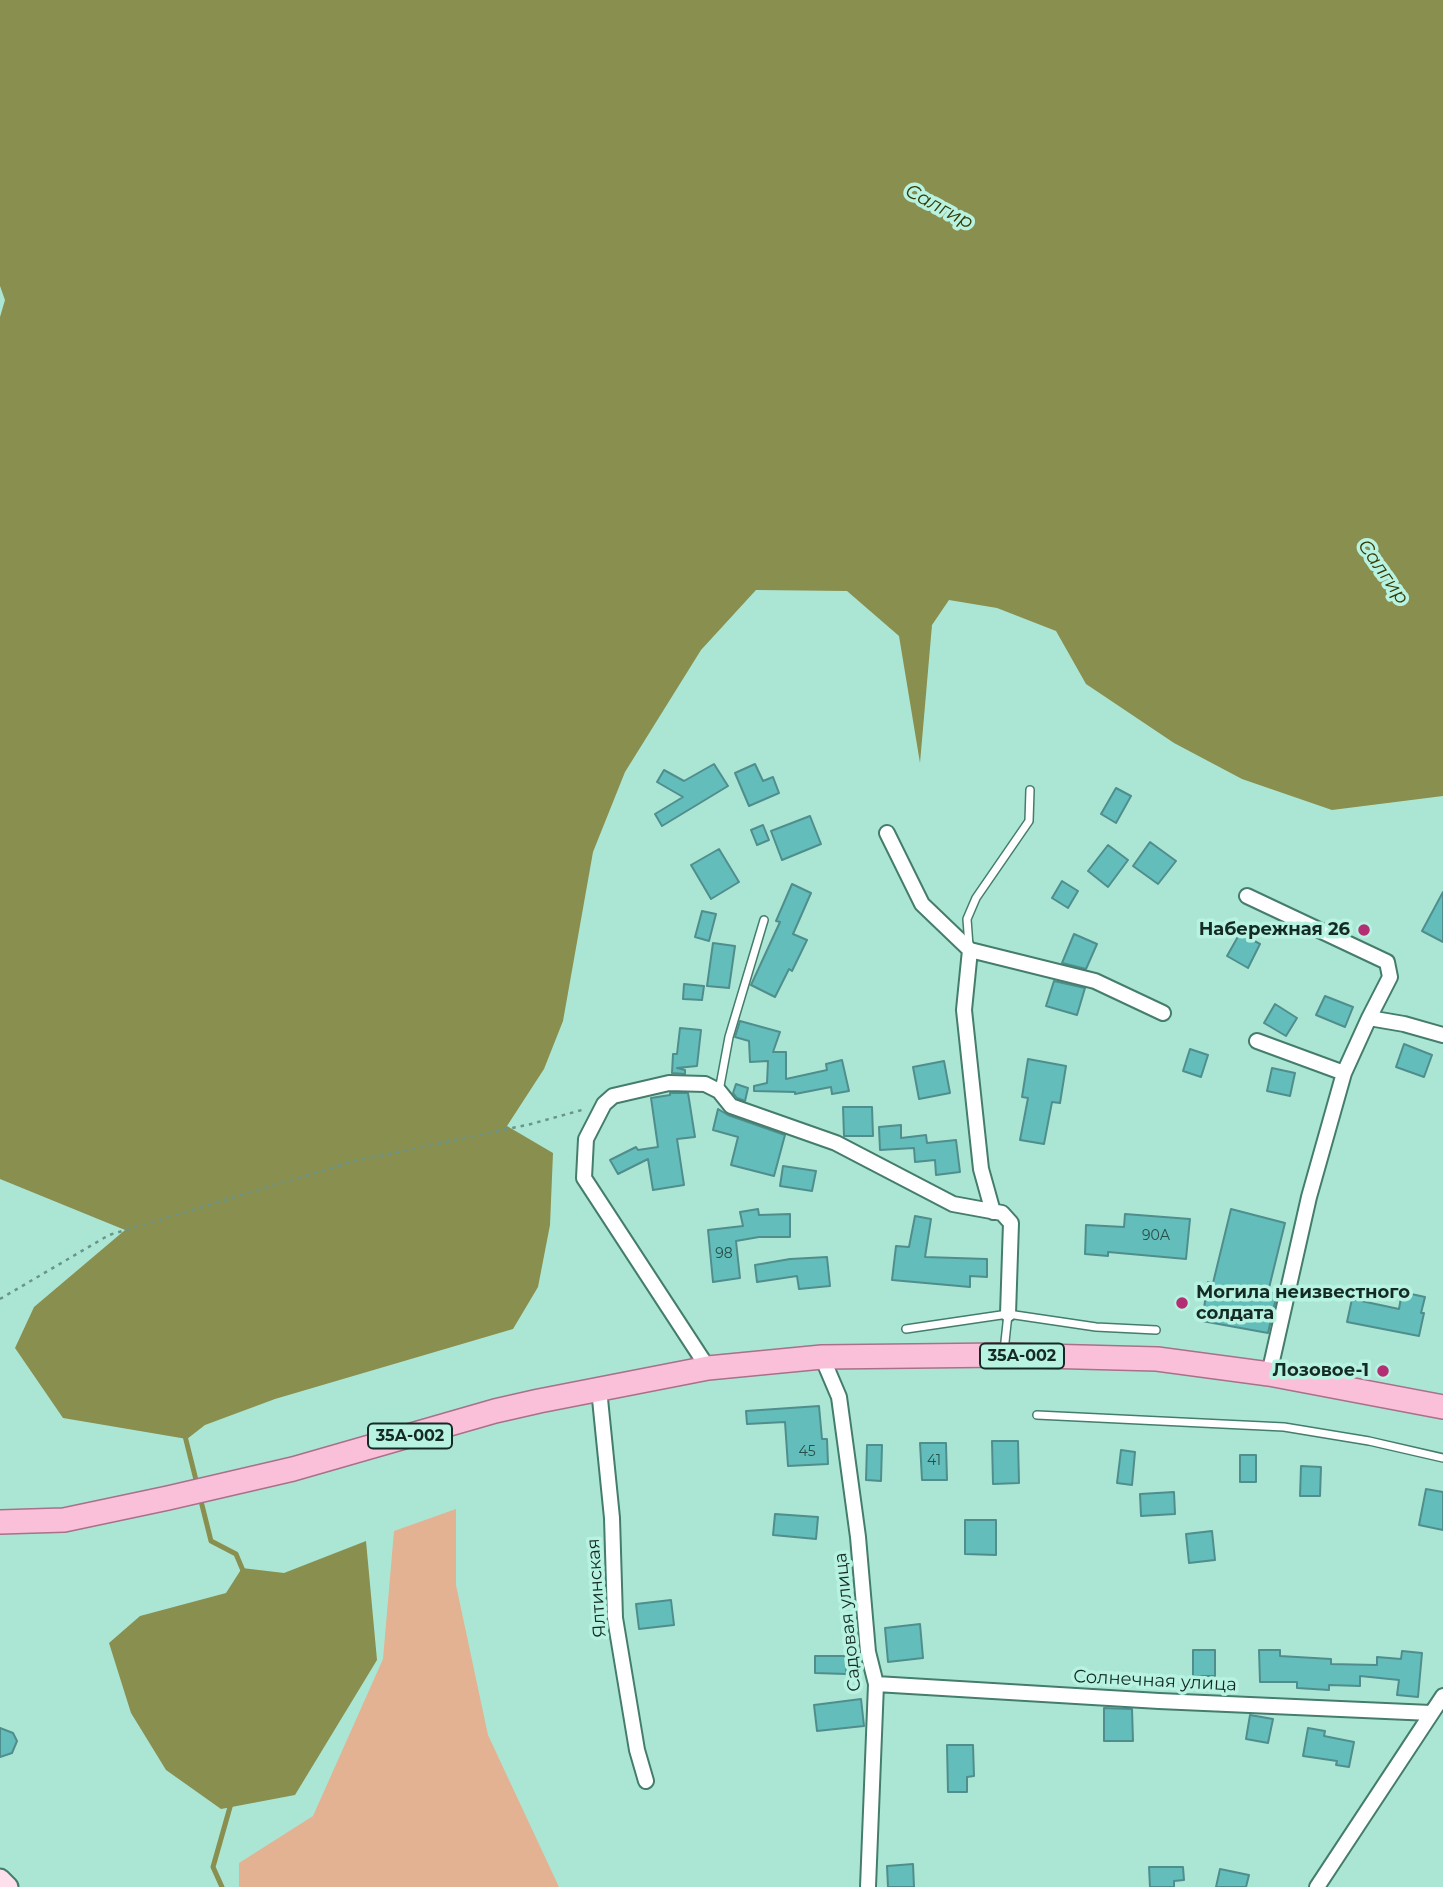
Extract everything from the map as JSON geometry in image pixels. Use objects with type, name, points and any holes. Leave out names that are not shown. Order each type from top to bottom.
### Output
[{"type":"main road","name":"35А-002","points":[[0,1522],[64,1520],[168,1498],[293,1469],[495,1411],[708,1368],[822,1357],[1004,1355],[1157,1359],[1269,1374],[1443,1407]]},
{"type":"main road","points":[[0,1880],[8,1887]]},
{"type":"street","points":[[887,833],[922,904],[970,950],[1094,981],[1163,1013]]},
{"type":"street","points":[[1247,896],[1387,962],[1390,977],[1344,1073],[1309,1197],[1269,1374]]},
{"type":"street","points":[[970,950],[964,1010],[981,1169],[993,1212]]},
{"type":"street","points":[[1369,1018],[1443,1035]]},
{"type":"street","points":[[1256,1041],[1344,1073]]},
{"type":"street","points":[[708,1368],[584,1178],[586,1139],[604,1104],[613,1096],[669,1083],[705,1084],[719,1091],[731,1106],[836,1143],[953,1204],[1002,1213],[1011,1223],[1007,1314]]},
{"type":"street","name":"Садовая улица","points":[[822,1357],[839,1397],[858,1537],[868,1652],[876,1684],[867,1887]]},
{"type":"street","name":"Ялтинская","points":[[600,1390],[612,1518],[615,1618],[646,1781]]},
{"type":"street","name":"Солнечная улица","points":[[876,1684],[1159,1701],[1432,1713]]},
{"type":"street","points":[[1317,1887],[1443,1696]]},
{"type":"lane","points":[[970,950],[967,919],[976,898],[1029,821],[1030,790]]},
{"type":"lane","points":[[719,1091],[729,1037],[764,920]]},
{"type":"lane","points":[[1004,1355],[1007,1314]]},
{"type":"lane","points":[[906,1329],[1007,1314],[1096,1327],[1156,1330]]},
{"type":"lane","points":[[1037,1415],[1284,1427],[1369,1441],[1443,1458]]},
{"type":"path","points":[[0,1298],[109,1235],[351,1162],[531,1124],[604,1104]]},
{"type":"shaded area","points":[[456,1509],[456,1585],[488,1735],[559,1887],[239,1887],[239,1863],[313,1816],[383,1659],[394,1531]]},
{"type":"water","name":"Салгир","points":[[0,0],[1443,0],[1443,796],[1332,810],[1242,779],[1174,743],[1086,684],[1056,631],[997,608],[949,600],[932,625],[920,763],[899,636],[847,591],[756,590],[701,650],[625,772],[593,852],[563,1021],[544,1069],[507,1126],[553,1153],[550,1225],[538,1287],[513,1329],[275,1399],[205,1425],[187,1439],[63,1418],[15,1348],[34,1307],[125,1230],[0,1179],[0,317],[5,300],[0,286]]},
{"type":"water","points":[[366,1541],[377,1660],[295,1795],[221,1809],[166,1770],[131,1713],[109,1643],[140,1616],[226,1593],[242,1568],[284,1573]]},
{"type":"building","points":[[714,764],[728,786],[662,826],[655,814],[683,797],[657,782],[664,770],[684,781]]},
{"type":"building","points":[[755,764],[763,781],[773,777],[779,793],[749,806],[735,773]]},
{"type":"building","points":[[1116,788],[1131,796],[1116,823],[1101,814]]},
{"type":"building","points":[[810,816],[821,844],[782,860],[771,831]]},
{"type":"building","points":[[763,825],[769,840],[757,845],[751,830]]},
{"type":"building","points":[[1150,842],[1176,861],[1158,884],[1133,866]]},
{"type":"building","points":[[1108,845],[1128,860],[1108,887],[1088,871]]},
{"type":"building","points":[[719,849],[739,882],[711,899],[691,865]]},
{"type":"building","points":[[1062,881],[1078,891],[1068,908],[1052,898]]},
{"type":"building","points":[[792,884],[811,893],[793,934],[807,940],[775,997],[751,985],[780,922],[776,921]]},
{"type":"building","points":[[1443,892],[1443,942],[1422,931]]},
{"type":"building","points":[[702,911],[716,914],[709,941],[695,937]]},
{"type":"building","points":[[1240,933],[1260,944],[1248,968],[1227,956]]},
{"type":"building","points":[[1074,934],[1097,944],[1086,969],[1062,963]]},
{"type":"building","points":[[713,943],[735,946],[729,988],[707,986]]},
{"type":"building","points":[[1054,981],[1085,988],[1077,1015],[1046,1006]]},
{"type":"building","points":[[684,984],[704,986],[702,1000],[683,999]]},
{"type":"building","points":[[1325,996],[1353,1007],[1345,1027],[1316,1015]]},
{"type":"building","points":[[1275,1004],[1297,1018],[1286,1036],[1264,1023]]},
{"type":"building","points":[[740,1021],[780,1032],[773,1052],[786,1052],[786,1079],[827,1070],[826,1064],[842,1060],[849,1091],[832,1094],[831,1087],[795,1094],[754,1091],[754,1086],[767,1083],[768,1061],[750,1062],[749,1041],[735,1037]]},
{"type":"building","points":[[680,1028],[701,1030],[697,1066],[677,1068],[685,1070],[685,1074],[672,1073],[673,1054],[677,1054]]},
{"type":"building","points":[[1404,1044],[1432,1055],[1424,1077],[1396,1067]]},
{"type":"building","points":[[1190,1049],[1208,1055],[1201,1077],[1183,1071]]},
{"type":"building","points":[[1028,1059],[1066,1066],[1060,1103],[1052,1102],[1044,1144],[1020,1140],[1028,1098],[1022,1097]]},
{"type":"building","points":[[944,1061],[950,1093],[919,1099],[913,1067]]},
{"type":"building","points":[[1272,1068],[1295,1073],[1290,1096],[1267,1091]]},
{"type":"building","points":[[736,1084],[748,1088],[745,1101],[733,1093]]},
{"type":"building","points":[[670,1093],[688,1093],[695,1137],[677,1139],[684,1185],[653,1190],[648,1159],[618,1174],[610,1160],[636,1147],[638,1150],[658,1147],[651,1098]]},
{"type":"building","points":[[843,1107],[872,1107],[873,1136],[844,1136]]},
{"type":"building","points":[[718,1109],[785,1135],[774,1176],[731,1165],[738,1137],[713,1130]]},
{"type":"building","points":[[901,1125],[901,1138],[926,1135],[927,1143],[956,1140],[960,1172],[936,1175],[935,1160],[915,1162],[914,1148],[880,1150],[879,1127]]},
{"type":"building","points":[[783,1166],[816,1171],[812,1191],[780,1186]]},
{"type":"building","points":[[758,1209],[759,1215],[790,1214],[790,1237],[759,1237],[736,1241],[740,1278],[713,1282],[708,1230],[743,1226],[740,1212]]},
{"type":"building","points":[[1231,1209],[1285,1223],[1268,1292],[1277,1294],[1268,1333],[1202,1321],[1208,1282],[1213,1283]]},
{"type":"building","points":[[1125,1214],[1190,1219],[1186,1259],[1108,1252],[1108,1256],[1085,1254],[1086,1225],[1124,1227]]},
{"type":"building","points":[[915,1216],[931,1219],[925,1257],[987,1259],[987,1277],[970,1276],[970,1287],[892,1280],[896,1246],[909,1247]]},
{"type":"building","points":[[827,1257],[830,1286],[799,1289],[797,1276],[757,1282],[755,1265]]},
{"type":"building","points":[[1402,1292],[1425,1297],[1419,1336],[1347,1322],[1352,1299],[1399,1309]]},
{"type":"building","points":[[819,1406],[822,1439],[827,1439],[828,1464],[788,1466],[785,1422],[747,1424],[746,1411]]},
{"type":"building","points":[[992,1441],[1018,1441],[1019,1483],[993,1484]]},
{"type":"building","points":[[920,1443],[946,1443],[947,1480],[922,1480]]},
{"type":"building","points":[[867,1445],[882,1445],[881,1481],[866,1480]]},
{"type":"building","points":[[1121,1450],[1135,1452],[1132,1485],[1117,1483]]},
{"type":"building","points":[[1240,1455],[1256,1455],[1256,1482],[1240,1482]]},
{"type":"building","points":[[1301,1466],[1321,1467],[1320,1496],[1300,1496]]},
{"type":"building","points":[[1426,1489],[1443,1492],[1443,1530],[1419,1525]]},
{"type":"building","points":[[1174,1492],[1175,1514],[1141,1516],[1140,1494]]},
{"type":"building","points":[[775,1514],[818,1517],[816,1539],[773,1535]]},
{"type":"building","points":[[965,1520],[996,1520],[996,1555],[965,1554]]},
{"type":"building","points":[[1212,1531],[1215,1560],[1189,1563],[1186,1534]]},
{"type":"building","points":[[671,1600],[674,1625],[639,1629],[636,1604]]},
{"type":"building","points":[[920,1624],[923,1658],[888,1662],[885,1628]]},
{"type":"building","points":[[1193,1650],[1215,1650],[1215,1676],[1193,1676]]},
{"type":"building","points":[[1259,1650],[1280,1650],[1280,1656],[1331,1659],[1331,1664],[1377,1665],[1377,1657],[1401,1659],[1402,1651],[1422,1653],[1418,1697],[1397,1695],[1399,1680],[1360,1676],[1360,1686],[1329,1685],[1329,1690],[1297,1688],[1297,1682],[1260,1682]]},
{"type":"building","points":[[815,1656],[847,1656],[846,1674],[815,1673]]},
{"type":"building","points":[[861,1699],[864,1726],[817,1731],[814,1705]]},
{"type":"building","points":[[1104,1708],[1132,1709],[1133,1741],[1104,1741]]},
{"type":"building","points":[[1250,1715],[1273,1719],[1268,1743],[1246,1739]]},
{"type":"building","points":[[0,1728],[13,1733],[17,1741],[12,1753],[0,1757]]},
{"type":"building","points":[[1308,1728],[1325,1731],[1324,1736],[1354,1742],[1349,1767],[1336,1765],[1337,1761],[1303,1756]]},
{"type":"building","points":[[947,1745],[973,1745],[974,1776],[967,1777],[967,1792],[948,1792]]},
{"type":"building","points":[[913,1864],[914,1887],[888,1887],[887,1866]]},
{"type":"building","points":[[1149,1867],[1183,1867],[1184,1880],[1174,1881],[1174,1887],[1150,1887]]},
{"type":"building","points":[[1220,1869],[1249,1875],[1246,1887],[1216,1887]]},
{"type":"waterway","points":[[184,1432],[197,1484]]},
{"type":"waterway","points":[[200,1497],[211,1541],[236,1554],[244,1573]]},
{"type":"waterway","points":[[222,1887],[213,1867],[232,1800]]},
{"type":"place","name":"Набережная 26","points":[[1364,930]]},
{"type":"place","name":"Могила неизвестного солдата","points":[[1182,1303]]},
{"type":"place","name":"Лозовое-1","points":[[1383,1371]]}]
